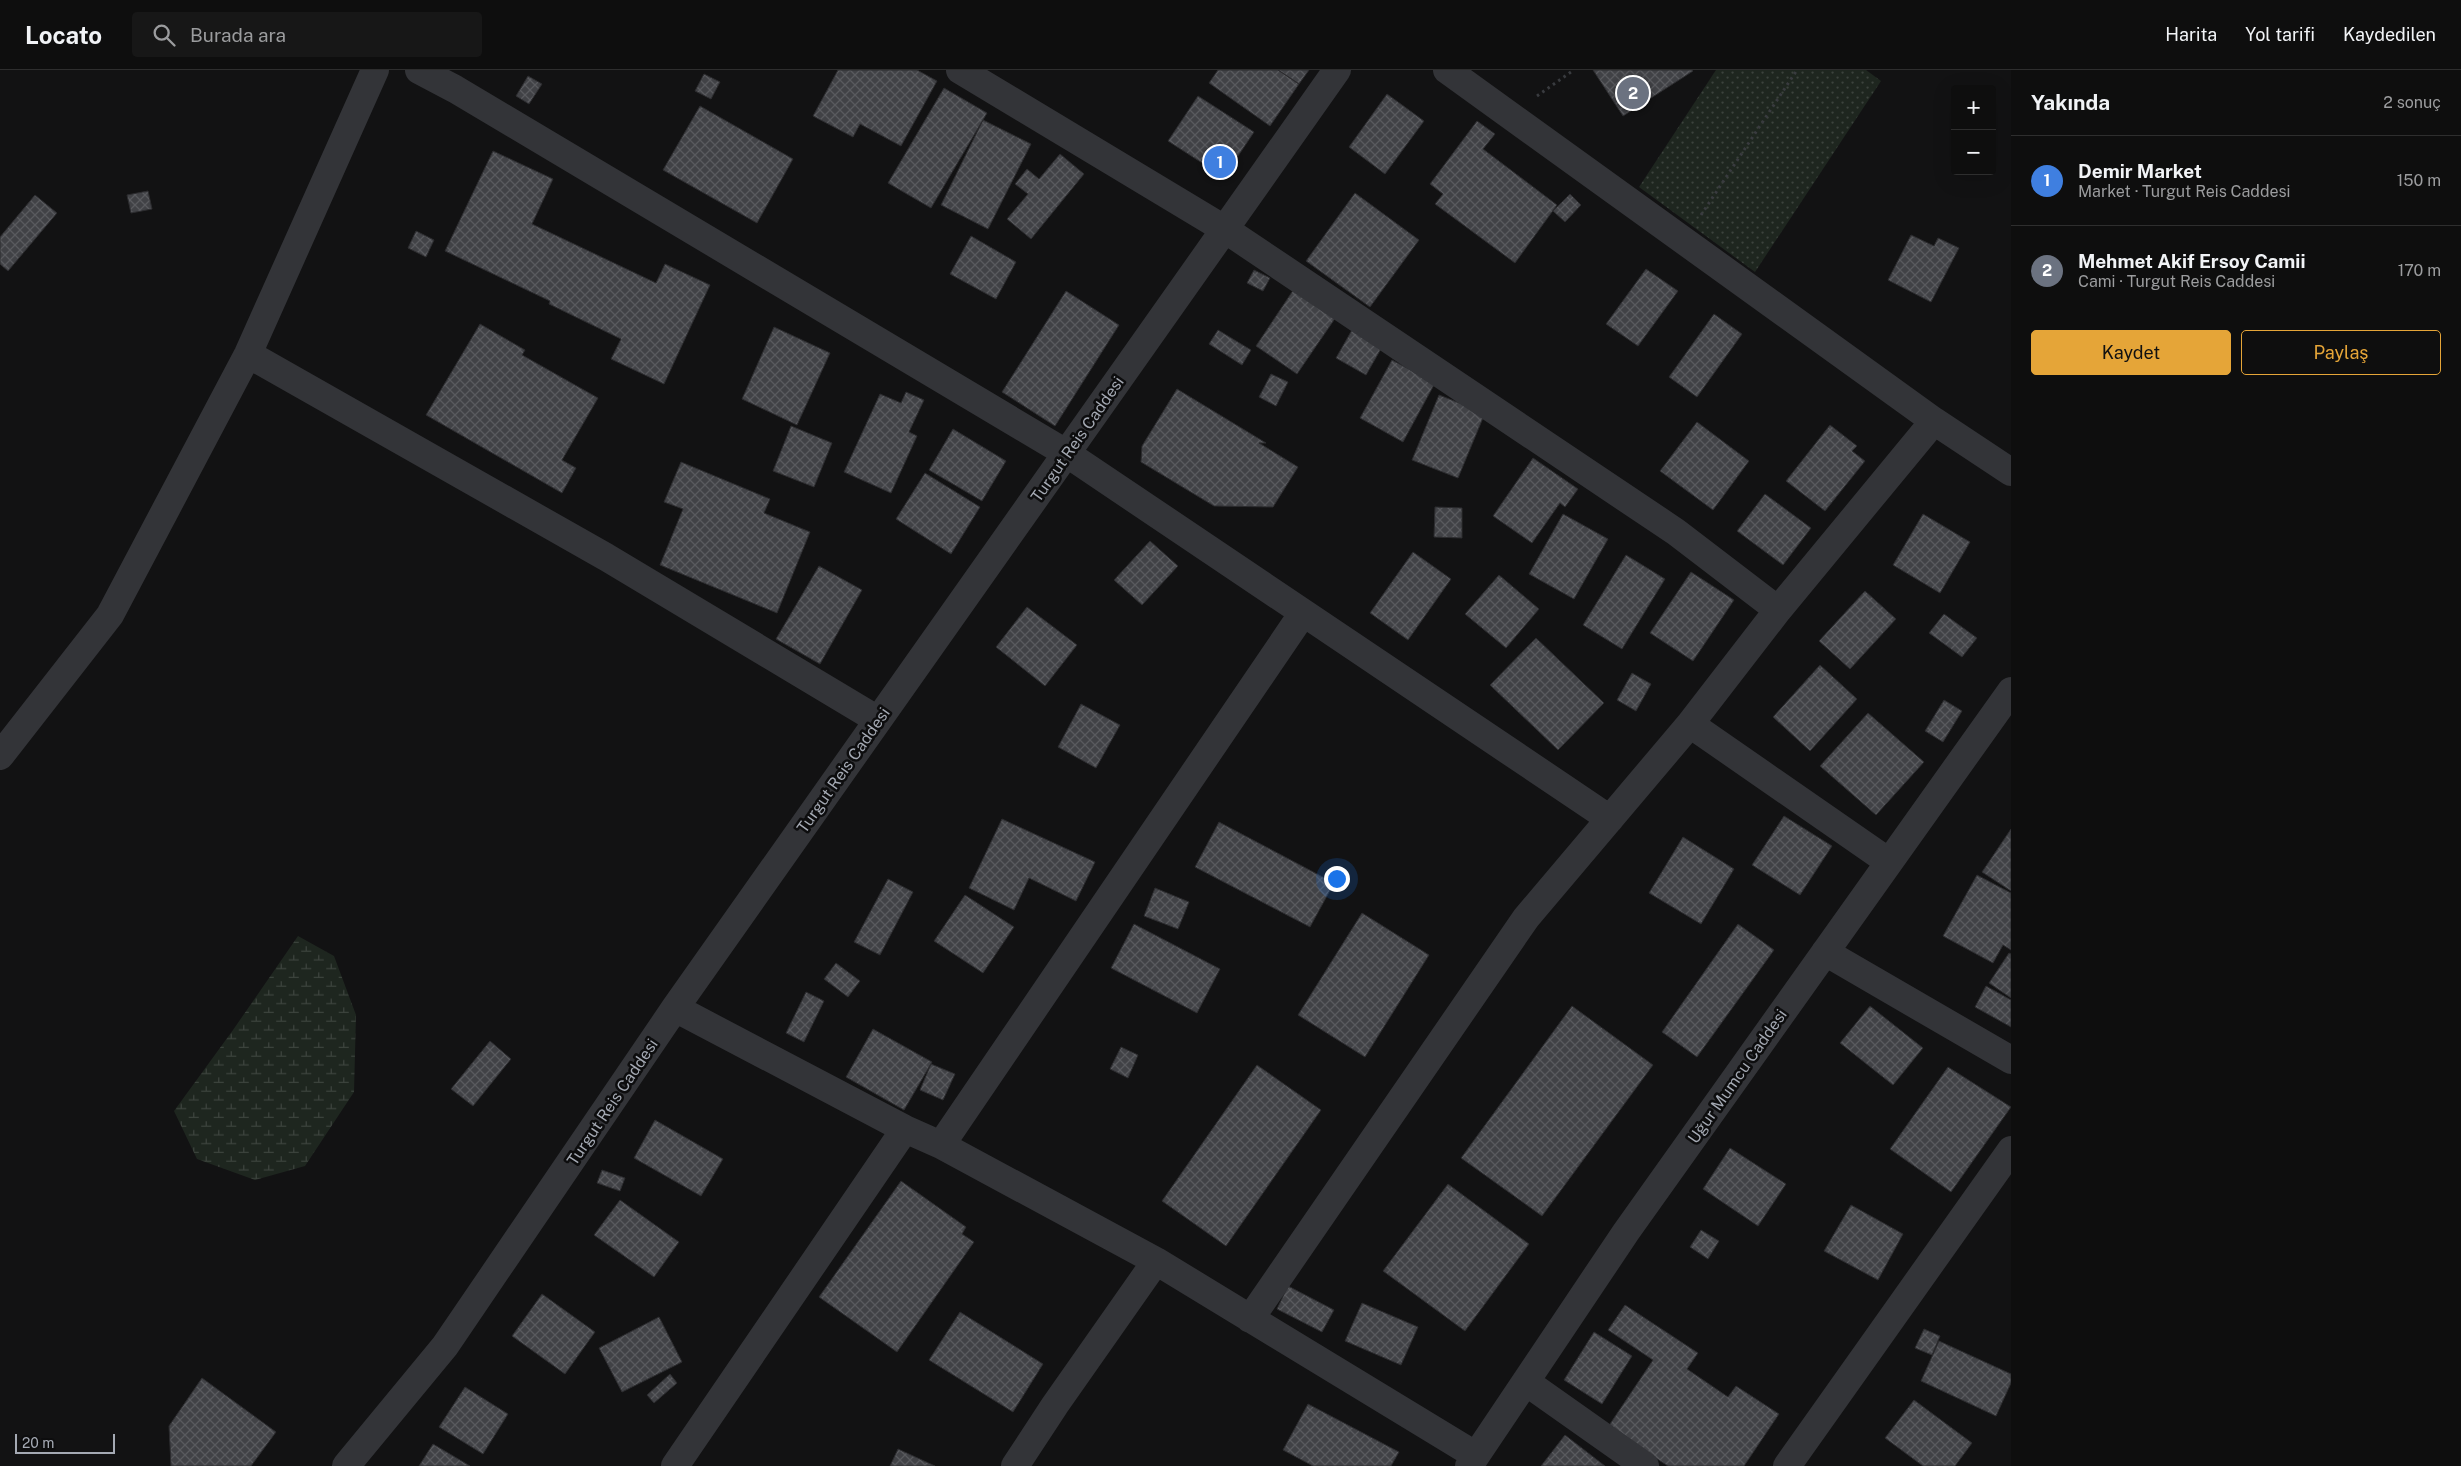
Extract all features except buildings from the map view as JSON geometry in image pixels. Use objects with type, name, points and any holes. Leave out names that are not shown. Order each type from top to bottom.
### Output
[{"type":"street","points":[[0,756],[110,615],[248,354],[375,70]]},
{"type":"street","points":[[419,70],[455,89],[1066,453],[1610,818]]},
{"type":"street","points":[[960,70],[1226,230],[1676,532],[1778,610]]},
{"type":"street","name":"Turgut Reis Caddesi","points":[[346,1466],[445,1346],[675,1008],[1066,453],[1226,230],[1337,70]]},
{"type":"street","points":[[1447,70],[1934,421],[2011,472]]},
{"type":"street","points":[[248,354],[606,557],[878,720]]},
{"type":"street","points":[[1250,1319],[1526,918],[1690,724],[1778,610],[1934,421]]},
{"type":"street","points":[[941,1145],[1303,613]]},
{"type":"street","name":"Uğur Mumcu Caddesi","points":[[1472,1460],[1632,1225],[2011,691]]},
{"type":"street","points":[[1690,724],[1889,862]]},
{"type":"street","points":[[1825,952],[2011,1060]]},
{"type":"street","points":[[675,1008],[905,1129],[941,1145],[1156,1261],[1472,1460]]},
{"type":"street","points":[[675,1466],[905,1129]]},
{"type":"street","points":[[1787,1466],[2011,1150]]},
{"type":"street","points":[[1015,1466],[1055,1405],[1156,1261]]},
{"type":"street","points":[[1526,1382],[1645,1466]]},
{"type":"path","points":[[1683,240],[1796,70]]},
{"type":"path","points":[[1510,116],[1571,72]]},
{"type":"green space","points":[[1716,70],[1866,70],[1881,81],[1755,272],[1639,187]]},
{"type":"green space","points":[[298,936],[334,956],[356,1015],[354,1092],[305,1166],[255,1180],[197,1159],[174,1111]]},
{"type":"place","name":"Mehmet Akif Ersoy Camii","points":[[1633,93]]},
{"type":"place","name":"Demir Market","points":[[1220,162]]}]
